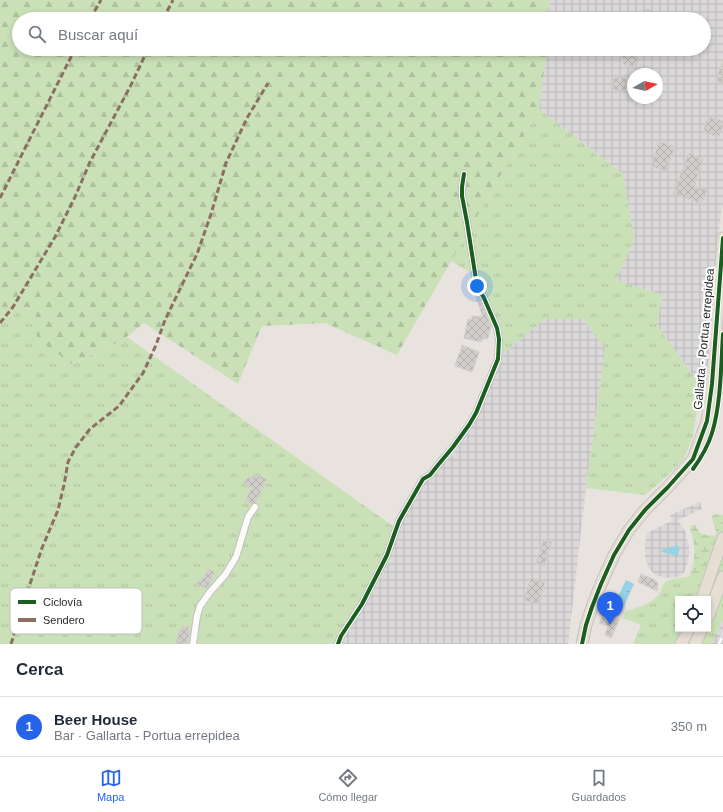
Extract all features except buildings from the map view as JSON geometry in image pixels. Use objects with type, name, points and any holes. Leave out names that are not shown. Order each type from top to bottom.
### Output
[{"type":"highway","name":"Gallarta - Portua errepidea","points":[[582,644],[592,607],[614,555],[629,530],[644,510],[668,487],[693,459],[707,421],[712,384],[723,238]]},
{"type":"highway","points":[[703,596],[723,538]]},
{"type":"highway","points":[[711,610],[723,577]]},
{"type":"highway","points":[[681,644],[687,632]]},
{"type":"highway","points":[[695,644],[701,632]]},
{"type":"street","points":[[338,644],[341,636],[362,604],[387,555],[398,521],[423,479],[430,475],[469,425],[485,392],[498,359],[499,339],[497,328],[477,286],[462,196],[464,174]]},
{"type":"street","points":[[193,644],[200,606],[225,575],[236,557],[248,517],[255,507]]},
{"type":"shaded area","points":[[551,0],[723,0],[723,206],[716,255],[707,382],[698,383],[657,325],[662,295],[616,280],[634,239],[623,174],[539,109],[546,56],[711,56],[711,12],[547,12]]},
{"type":"shaded area","points":[[545,319],[583,319],[605,349],[586,488],[568,644],[340,644],[344,635],[358,618],[388,564],[397,529],[423,483],[453,455],[476,418],[501,355]]},
{"type":"shaded area","points":[[700,502],[702,509],[678,520],[685,531],[689,547],[687,565],[684,573],[678,577],[669,578],[655,575],[649,568],[645,558],[645,542],[647,534],[654,529],[672,521],[670,515]]},
{"type":"shaded area","points":[[723,599],[723,644],[703,644],[708,632],[711,632],[711,626]]},
{"type":"green space","points":[[0,0],[551,0],[547,12],[12,12],[12,56],[546,56],[539,109],[397,355],[325,323],[262,326],[238,384],[144,323],[123,340],[72,364],[37,339],[35,308],[0,316]]},
{"type":"green space","points":[[539,109],[623,174],[634,239],[616,280],[662,295],[657,325],[698,383],[698,402],[693,436],[684,459],[645,495],[586,488],[605,349],[583,319],[545,319],[501,355],[497,330],[474,275],[451,261]]},
{"type":"green space","points":[[35,308],[72,364],[127,337],[397,529],[388,564],[358,618],[344,635],[340,644],[0,644],[0,316]]},
{"type":"green space","points":[[716,514],[723,515],[723,585],[704,570],[701,577],[698,579],[689,577],[694,559],[694,547],[690,529],[691,525],[695,525],[700,533],[716,535],[712,516]]},
{"type":"green space","points":[[704,570],[706,572],[698,596],[675,596],[675,632],[680,632],[674,644],[633,644],[641,625],[623,618],[626,611],[639,607],[653,600],[659,594],[667,581],[684,577],[701,577]]},
{"type":"green space","points":[[723,593],[723,620],[712,644],[700,644],[706,632],[711,632],[711,622]]},
{"type":"water","points":[[678,545],[678,556],[662,552],[662,550]]},
{"type":"water","points":[[626,580],[634,584],[624,606],[615,603]]},
{"type":"railway","points":[[719,644],[723,634]]},
{"type":"marked path","points":[[94,12],[101,0]]},
{"type":"marked path","points":[[167,12],[173,0]]},
{"type":"marked path","points":[[0,198],[71,56]]},
{"type":"marked path","points":[[0,323],[13,307],[55,237],[75,197],[90,162],[145,56]]},
{"type":"marked path","points":[[29,588],[42,548],[58,510],[68,462],[76,447],[90,429],[119,406],[143,373],[156,345],[165,320],[197,254],[226,163],[247,118],[268,83]]},
{"type":"marked path","points":[[11,644],[14,634]]},
{"type":"cycle path","points":[[338,644],[341,636],[362,604],[387,555],[399,521],[423,479],[430,475],[453,447],[476,413],[498,359],[499,339],[497,328],[477,286],[462,196],[464,174]]},
{"type":"cycle path","points":[[582,644],[592,607],[614,555],[629,530],[645,510],[693,459],[707,421],[712,384],[723,238]]},
{"type":"cycle path","points":[[693,469],[706,447],[715,422],[720,384],[723,334]]},
{"type":"place","name":"Beer House","points":[[610,625]]}]
